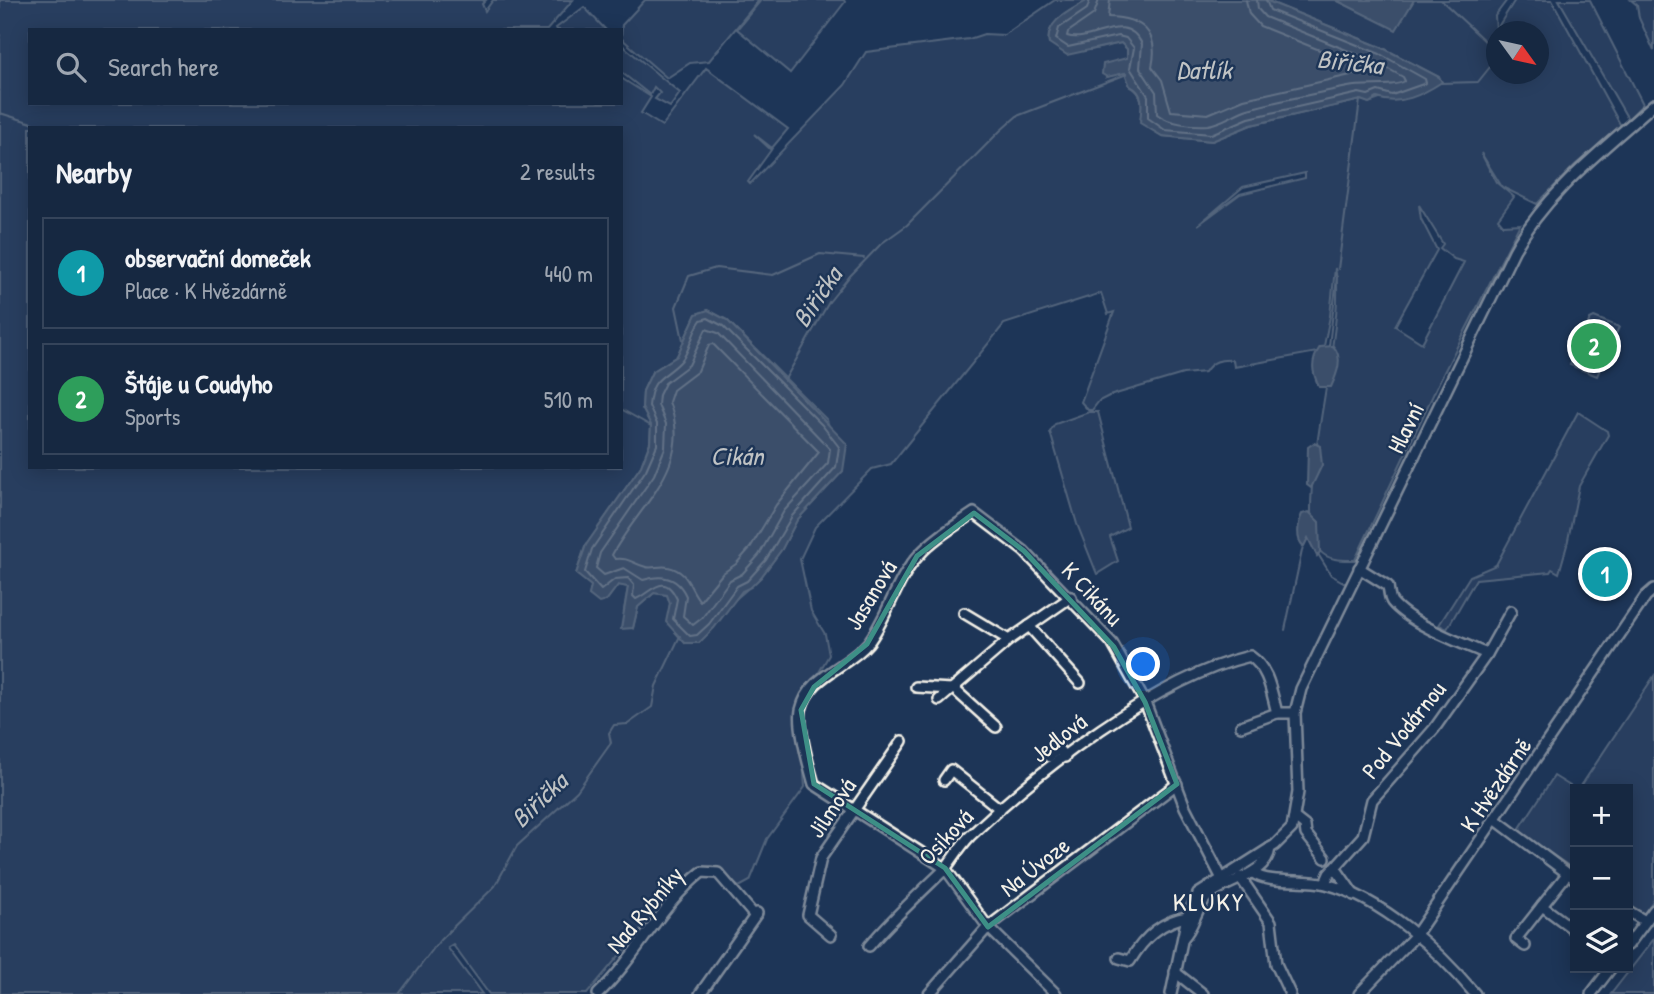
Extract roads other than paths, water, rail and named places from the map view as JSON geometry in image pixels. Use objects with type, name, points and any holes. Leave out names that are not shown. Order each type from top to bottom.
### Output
[{"type":"street","name":"Hlavní","points":[[1296,819],[1298,792],[1295,713],[1301,689],[1526,230],[1552,197],[1654,104]]},
{"type":"street","name":"K Cikánu","points":[[974,513],[1024,551],[1071,597],[1112,643],[1145,702],[1185,807],[1221,877]]},
{"type":"street","name":"Jasanová","points":[[855,812],[814,784],[802,710],[814,687],[830,670],[867,645],[917,556],[942,534],[974,513]]},
{"type":"street","points":[[1359,568],[1388,586],[1391,601],[1400,608],[1444,635],[1487,654]]},
{"type":"street","name":"K Hvězdárně","points":[[1359,994],[1415,936],[1646,596],[1654,589]]},
{"type":"street","points":[[939,700],[1009,640],[1071,597]]},
{"type":"street","name":"Pod Vodárnou","points":[[1325,883],[1332,870],[1336,869],[1363,836],[1372,800],[1434,729],[1487,654],[1511,611]]},
{"type":"street","points":[[964,613],[1009,640]]},
{"type":"street","points":[[1029,626],[1080,684]]},
{"type":"street","name":"Jedlová","points":[[1000,808],[1091,736],[1145,702],[1223,663],[1250,656],[1260,663],[1266,674],[1277,713]]},
{"type":"street","points":[[916,687],[954,689],[996,727]]},
{"type":"street","points":[[1241,726],[1277,713],[1295,713]]},
{"type":"street","name":"Jilmová","points":[[831,935],[808,915],[821,858],[902,741]]},
{"type":"street","points":[[1049,757],[1058,749],[1065,757]]},
{"type":"street","name":"Osiková","points":[[869,946],[903,906],[945,868],[967,839],[1000,808],[951,770],[943,780]]},
{"type":"street","name":"Na Úvoze","points":[[929,994],[988,927],[1177,783]]},
{"type":"street","points":[[855,812],[945,868],[988,927],[1056,994]]},
{"type":"street","points":[[1171,994],[1187,917],[1198,894],[1283,839],[1296,819],[1305,826],[1307,834],[1325,858]]},
{"type":"street","points":[[1496,820],[1570,875]]},
{"type":"street","points":[[1253,873],[1270,848]]},
{"type":"street","points":[[1336,869],[1354,895]]},
{"type":"street","name":"Nad Rybníky","points":[[598,994],[623,967],[654,922],[702,872],[718,873],[756,914],[701,994]]},
{"type":"street","points":[[1182,939],[1192,929],[1204,900],[1240,877],[1253,873],[1300,883],[1325,883],[1354,895],[1392,917],[1457,972],[1475,994]]},
{"type":"street","points":[[1240,877],[1271,922],[1276,964],[1290,994]]},
{"type":"street","points":[[1525,946],[1516,939],[1570,877]]},
{"type":"street","points":[[1542,906],[1570,927]]},
{"type":"street","points":[[1633,938],[1654,910]]},
{"type":"street","points":[[1633,914],[1645,921]]},
{"type":"street","points":[[1119,958],[1130,961],[1138,946],[1168,920],[1187,917]]},
{"type":"street","points":[[1175,972],[1197,992]]},
{"type":"street","points":[[1591,994],[1607,973]]},
{"type":"water","name":"Datlík","points":[[1088,0],[1265,0],[1383,48],[1439,77],[1442,82],[1411,98],[1394,101],[1377,98],[1369,103],[1361,100],[1251,125],[1212,141],[1162,136],[1140,123],[1140,97],[1130,86],[1125,73],[1107,77],[1102,74],[1103,64],[1127,58],[1127,49],[1121,43],[1067,55],[1049,43],[1051,28],[1055,22]]},
{"type":"water","points":[[1336,0],[1414,0],[1396,30]]},
{"type":"water","name":"Cikán","points":[[708,310],[727,320],[847,444],[843,471],[797,520],[782,549],[761,577],[751,587],[742,591],[699,643],[685,643],[666,622],[670,603],[667,595],[654,593],[638,607],[633,628],[621,629],[628,587],[618,585],[606,601],[599,603],[589,595],[591,586],[576,574],[586,545],[641,466],[650,443],[651,425],[642,408],[643,391],[652,372],[677,356],[696,314]]},
{"type":"water","points":[[1333,346],[1339,360],[1335,377],[1331,387],[1319,387],[1313,362],[1320,347]]},
{"type":"water","points":[[1314,443],[1320,446],[1322,465],[1311,488],[1307,485],[1308,447]]},
{"type":"water","points":[[1309,512],[1319,522],[1320,552],[1317,556],[1308,538],[1304,546],[1298,536],[1302,514]]},
{"type":"waterway","name":"Biřička","points":[[1441,0],[1488,44],[1494,62],[1478,82],[1441,83]]},
{"type":"waterway","name":"Biřička","points":[[784,381],[829,302],[849,277],[882,243],[907,225],[1000,131],[1017,116],[1127,74]]},
{"type":"waterway","points":[[1338,269],[1360,100]]},
{"type":"waterway","points":[[0,113],[42,126]]},
{"type":"waterway","points":[[683,340],[676,307],[689,276],[716,268],[773,275],[820,254],[864,258]]},
{"type":"waterway","points":[[1329,346],[1337,277]]},
{"type":"waterway","points":[[623,410],[651,426]]},
{"type":"waterway","points":[[1285,630],[1303,546]]},
{"type":"waterway","points":[[1318,554],[1331,575],[1345,583]]},
{"type":"waterway","name":"Biřička","points":[[399,994],[440,940],[495,886],[517,846],[577,791],[611,743],[609,733],[614,725],[628,724],[652,707],[656,686],[680,636]]},
{"type":"place","name":"Štáje u Coudyho","points":[[1594,346]]},
{"type":"place","name":"observační domeček","points":[[1605,574]]},
{"type":"district","name":"KLUKY","points":[[1209,902]]}]
